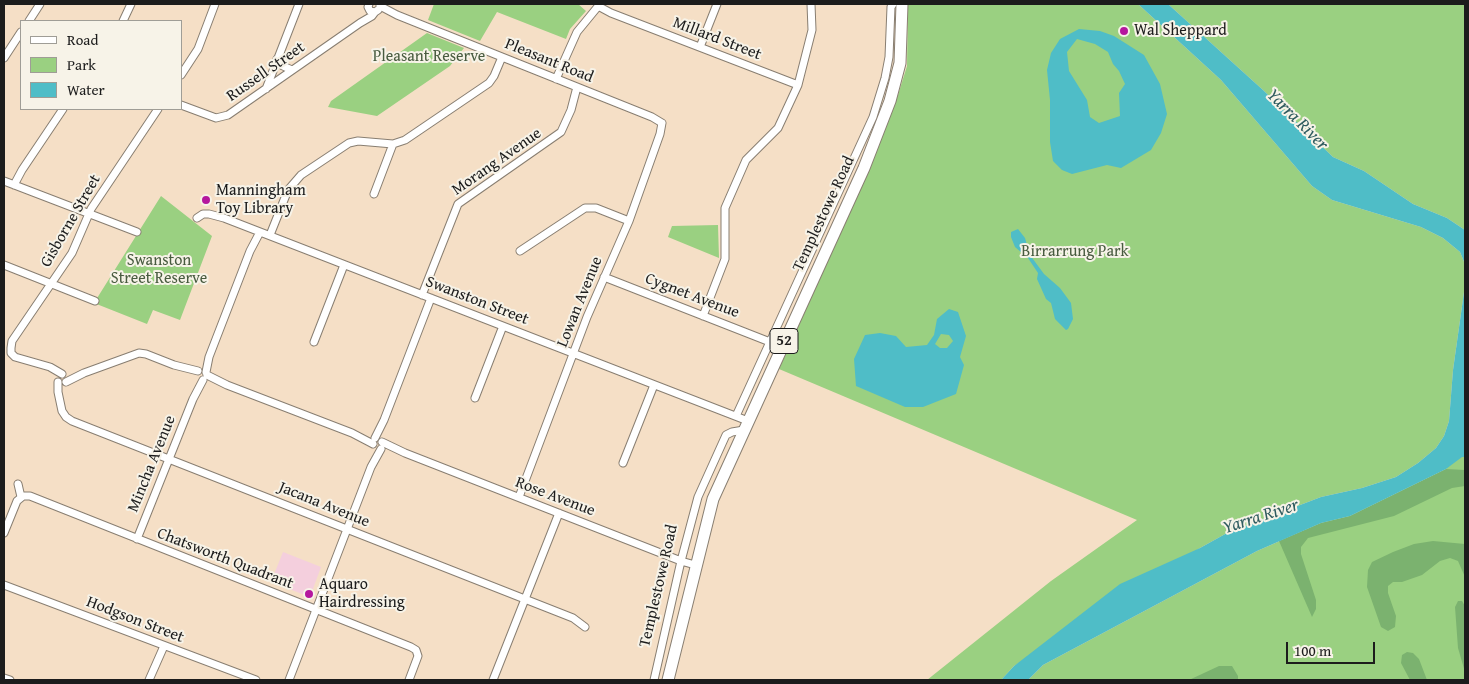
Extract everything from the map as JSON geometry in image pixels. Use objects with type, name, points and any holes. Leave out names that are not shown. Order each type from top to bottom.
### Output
[{"type":"main road","name":"Templestowe Road","points":[[668,680],[709,508],[884,120],[900,64],[902,4]]},
{"type":"street","points":[[30,20],[40,4]]},
{"type":"street","points":[[123,20],[131,4]]},
{"type":"street","points":[[182,74],[195,54],[215,4]]},
{"type":"street","points":[[266,89],[299,4]]},
{"type":"street","points":[[700,47],[717,4]]},
{"type":"street","points":[[704,316],[725,259],[725,211],[727,202],[746,160],[778,128],[798,85],[812,30],[811,4]]},
{"type":"street","name":"Templestowe Road","points":[[736,416],[873,118],[881,94],[889,57],[891,7],[893,4]]},
{"type":"street","points":[[557,80],[576,32],[599,5]]},
{"type":"street","name":"Millard Street","points":[[599,5],[611,13],[798,85]]},
{"type":"street","name":"Pleasant Road","points":[[372,7],[398,15],[557,80],[665,121]]},
{"type":"street","name":"Russell Street","points":[[182,105],[220,118],[232,113],[372,16],[372,7]]},
{"type":"street","points":[[4,58],[20,34]]},
{"type":"street","points":[[270,235],[288,190],[301,175],[349,142],[393,144],[405,140],[485,86],[494,76],[502,57]]},
{"type":"street","points":[[277,59],[283,66],[292,70]]},
{"type":"street","name":"Morang Avenue","points":[[422,295],[458,204],[558,136],[563,129],[579,88]]},
{"type":"street","points":[[14,185],[22,170],[63,110]]},
{"type":"street","name":"Gisborne Street","points":[[7,348],[72,253],[88,214],[157,110]]},
{"type":"street","name":"Lowan Avenue","points":[[519,498],[587,316],[630,221],[665,121]]},
{"type":"street","points":[[374,194],[393,144]]},
{"type":"street","points":[[4,181],[137,232]]},
{"type":"street","points":[[520,251],[585,208],[596,208],[630,221]]},
{"type":"street","name":"Swanston Street","points":[[197,218],[204,214],[215,215],[270,235],[736,416],[746,426]]},
{"type":"street","name":"Mincha Avenue","points":[[137,539],[258,231]]},
{"type":"street","points":[[4,265],[95,301]]},
{"type":"street","points":[[314,342],[344,265]]},
{"type":"street","name":"Cygnet Avenue","points":[[604,277],[770,342]]},
{"type":"street","points":[[287,680],[371,467],[384,420],[431,298]]},
{"type":"street","points":[[475,398],[503,326]]},
{"type":"street","points":[[7,348],[32,362],[50,367],[62,379]]},
{"type":"street","name":"Rose Avenue","points":[[62,379],[139,353],[146,354],[695,565]]},
{"type":"street","name":"Jacana Avenue","points":[[62,379],[61,403],[64,414],[72,421],[573,618],[585,627]]},
{"type":"street","points":[[623,463],[654,385]]},
{"type":"street","name":"Templestowe Road","points":[[654,680],[681,561],[698,497],[726,435],[746,426]]},
{"type":"street","points":[[4,533],[16,504],[21,497],[18,484]]},
{"type":"street","name":"Chatsworth Quadrant","points":[[21,497],[30,496],[421,651],[409,680]]},
{"type":"street","points":[[493,680],[559,513]]},
{"type":"street","name":"Hodgson Street","points":[[4,585],[256,680]]},
{"type":"street","points":[[149,680],[162,645]]},
{"type":"street","points":[[4,678],[10,680]]},
{"type":"shaded area","points":[[283,552],[321,567],[310,597],[271,582]]},
{"type":"green space","points":[[434,4],[578,4],[586,11],[570,29],[566,39],[497,12],[480,41],[428,20]]},
{"type":"green space","name":"Birrarrung Park","points":[[908,4],[1138,4],[1221,80],[1312,186],[1332,200],[1421,227],[1443,238],[1460,252],[1465,264],[1465,285],[1453,370],[1449,421],[1444,436],[1436,448],[1418,463],[1396,477],[1362,488],[1321,497],[1227,533],[1200,548],[1014,666],[1001,680],[927,680],[1051,581],[1137,520],[779,369],[866,176],[898,95],[907,66]]},
{"type":"green space","points":[[1168,4],[1465,4],[1465,230],[1447,218],[1413,204],[1364,171],[1333,157],[1263,90]]},
{"type":"green space","name":"Pleasant Reserve","points":[[427,33],[464,48],[450,66],[377,116],[328,107],[331,101]]},
{"type":"green space","name":"Swanston Street Reserve","points":[[161,196],[212,236],[180,320],[153,310],[147,324],[94,303]]},
{"type":"green space","points":[[718,225],[719,258],[668,237],[672,226]]},
{"type":"green space","points":[[1465,433],[1465,680],[1028,680],[1043,665],[1257,551],[1321,523],[1350,516],[1446,469]]},
{"type":"green space","points":[[1446,469],[1465,470],[1465,486],[1452,488],[1394,516],[1308,538],[1301,547],[1301,554],[1316,600],[1316,609],[1312,617],[1279,541],[1321,523],[1350,516]]},
{"type":"green space","points":[[1433,541],[1465,544],[1465,577],[1458,561],[1450,558],[1440,561],[1422,575],[1402,582],[1393,582],[1388,586],[1388,593],[1396,616],[1395,627],[1388,631],[1381,627],[1367,587],[1368,570],[1372,562],[1414,544]]},
{"type":"green space","points":[[1458,601],[1462,601],[1465,606],[1465,672],[1458,648],[1455,607]]},
{"type":"green space","points":[[1407,652],[1413,653],[1419,659],[1427,680],[1410,680],[1401,663],[1402,655]]},
{"type":"green space","points":[[1219,666],[1232,666],[1238,676],[1238,680],[1189,680]]},
{"type":"water","points":[[1138,4],[1168,4],[1263,90],[1333,157],[1364,171],[1413,204],[1447,218],[1465,230],[1465,264],[1460,252],[1443,238],[1421,227],[1332,200],[1312,186],[1221,80]]},
{"type":"water","points":[[1079,29],[1100,31],[1114,36],[1144,55],[1160,84],[1167,114],[1161,133],[1151,150],[1121,168],[1107,165],[1072,174],[1062,170],[1053,161],[1050,142],[1050,100],[1047,70],[1051,53],[1060,39]],"holes":[[[1077,39],[1095,44],[1108,52],[1125,84],[1119,93],[1120,116],[1099,123],[1090,117],[1087,100],[1069,71],[1067,52]]]},
{"type":"water","points":[[1018,229],[1025,238],[1030,255],[1044,274],[1060,288],[1071,303],[1073,319],[1066,330],[1055,319],[1051,303],[1046,299],[1037,279],[1038,273],[1028,258],[1015,247],[1011,232]]},
{"type":"water","points":[[1465,285],[1465,457],[1462,457],[1446,469],[1350,516],[1321,523],[1257,551],[1043,665],[1028,680],[1001,680],[1014,666],[1120,584],[1200,548],[1227,533],[1321,497],[1362,488],[1396,477],[1418,463],[1436,448],[1444,436],[1449,421],[1453,370]]},
{"type":"water","points":[[949,309],[958,312],[966,336],[960,357],[964,365],[956,394],[923,407],[905,407],[856,386],[854,359],[865,335],[880,333],[896,336],[906,347],[927,345],[934,335],[937,319]],"holes":[[[941,334],[949,335],[953,341],[947,348],[940,348],[935,344]]]},
{"type":"place","name":"Wal Sheppard","points":[[1124,31]]},
{"type":"place","name":"Manningham Toy Library","points":[[206,200]]},
{"type":"place","name":"Aquaro Hairdressing","points":[[309,594]]},
{"type":"water label","name":"Yarra River","points":[[1297,120]]},
{"type":"water label","name":"Yarra River","points":[[1261,517]]}]
